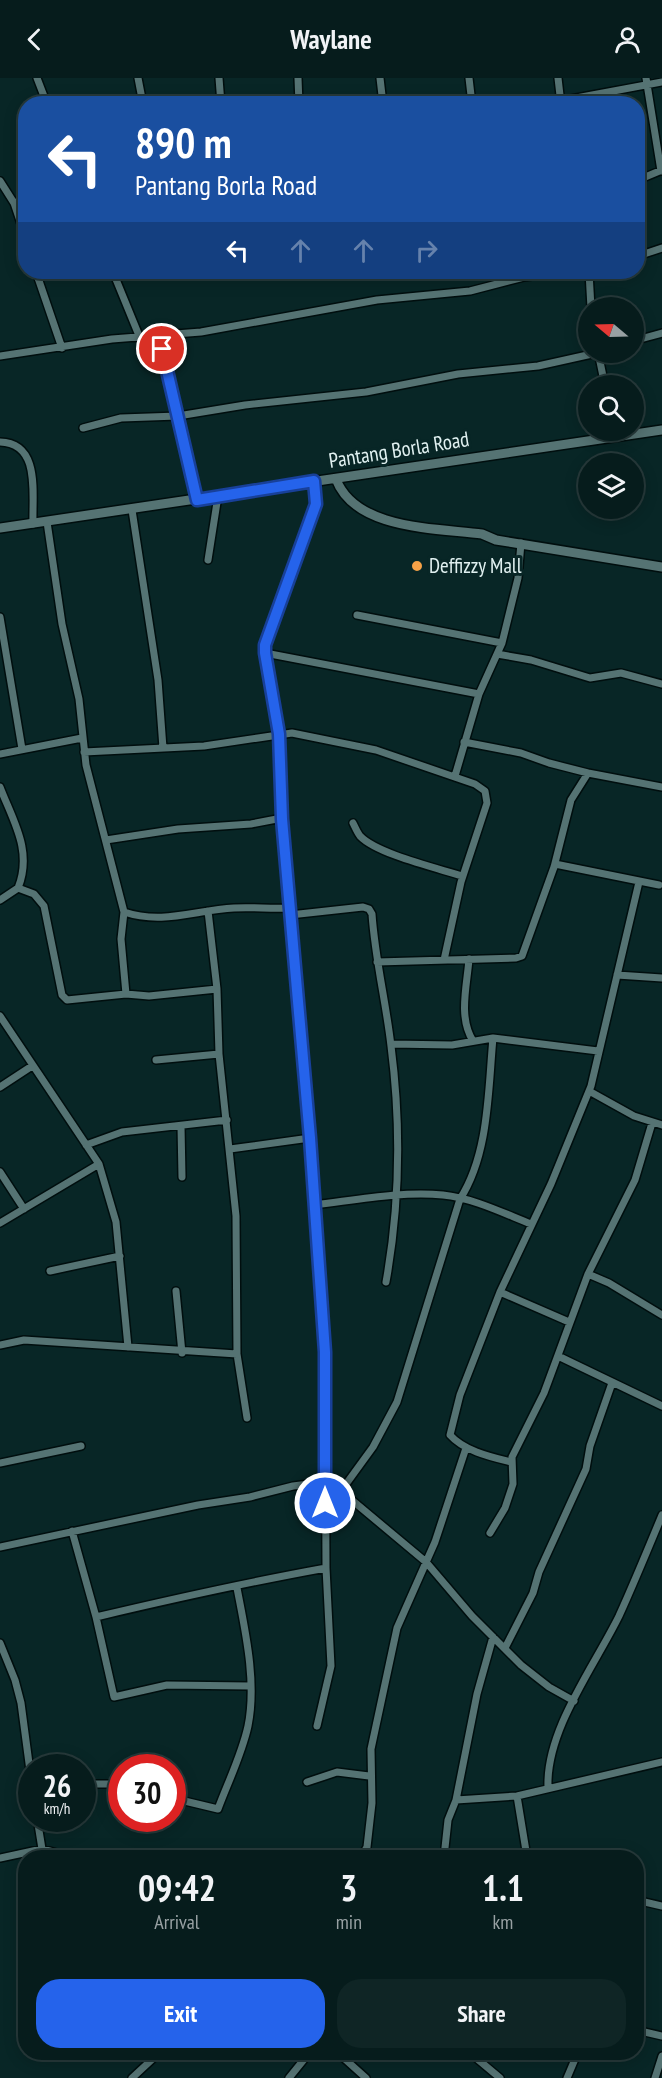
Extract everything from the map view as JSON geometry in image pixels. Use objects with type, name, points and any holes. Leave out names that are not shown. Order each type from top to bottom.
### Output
[{"type":"street","points":[[37,78],[44,96]]},
{"type":"street","points":[[138,78],[141,96]]},
{"type":"street","points":[[219,78],[220,96]]},
{"type":"street","points":[[298,78],[299,96]]},
{"type":"street","points":[[380,78],[383,96]]},
{"type":"street","points":[[469,78],[471,96]]},
{"type":"street","points":[[558,78],[560,96]]},
{"type":"street","points":[[585,96],[646,81],[662,82]]},
{"type":"street","points":[[645,177],[662,170],[646,81]]},
{"type":"street","points":[[0,182],[14,203],[18,215]]},
{"type":"street","points":[[14,203],[18,202]]},
{"type":"street","points":[[645,253],[662,248]]},
{"type":"street","points":[[38,279],[62,348]]},
{"type":"street","points":[[115,279],[140,338]]},
{"type":"street","points":[[0,356],[201,332],[377,300],[455,293],[515,279]]},
{"type":"street","points":[[589,279],[590,297]]},
{"type":"street","points":[[644,338],[662,333]]},
{"type":"street","points":[[160,337],[197,500]]},
{"type":"street","points":[[83,428],[121,418],[178,416],[244,405],[366,392],[458,374],[538,366],[578,357]]},
{"type":"street","name":"Pantang Borla Road","points":[[644,430],[662,429]]},
{"type":"street","name":"Pantang Borla Road","points":[[0,528],[336,479],[578,439]]},
{"type":"street","points":[[0,442],[11,442],[25,451],[32,467],[33,524]]},
{"type":"street","points":[[336,479],[346,499],[365,513],[418,526],[482,534],[496,540],[662,567]]},
{"type":"street","points":[[314,481],[316,504],[265,645],[265,653],[279,734],[282,819],[310,1138],[325,1352],[324,1482],[331,1666],[318,1726]]},
{"type":"street","points":[[208,560],[218,496]]},
{"type":"street","points":[[132,510],[158,680],[163,748]]},
{"type":"street","points":[[47,522],[62,624],[79,699],[84,752],[124,912],[121,939],[126,993]]},
{"type":"street","points":[[455,776],[479,694],[502,643],[519,578],[521,543]]},
{"type":"street","points":[[357,615],[502,643]]},
{"type":"street","points":[[0,616],[22,749]]},
{"type":"street","points":[[265,653],[479,694]]},
{"type":"street","points":[[497,654],[531,660],[590,678],[621,673],[662,684]]},
{"type":"street","points":[[84,752],[253,741],[292,733],[346,743],[455,776],[485,791],[487,803],[462,876],[444,960]]},
{"type":"street","points":[[0,754],[82,738]]},
{"type":"street","points":[[464,742],[521,753],[588,773],[662,787]]},
{"type":"street","points":[[377,962],[522,956],[555,864],[571,800],[588,773]]},
{"type":"street","points":[[0,787],[15,820],[25,857],[18,888],[0,900]]},
{"type":"street","points":[[105,840],[178,828],[251,824],[282,819]]},
{"type":"street","points":[[353,823],[359,835],[368,842],[393,853],[462,876]]},
{"type":"street","points":[[555,864],[659,885]]},
{"type":"street","points":[[511,1462],[466,1448],[450,1436],[452,1425],[460,1395],[500,1292],[551,1184],[589,1091],[639,882]]},
{"type":"street","points":[[18,888],[34,894],[44,906],[62,995],[67,1000],[126,993],[149,996],[217,990]]},
{"type":"street","points":[[124,912],[143,918],[167,919],[233,908],[290,912],[363,907],[369,909],[391,1044],[399,1140],[386,1282]]},
{"type":"street","points":[[208,912],[217,990],[219,1054],[236,1216],[237,1354],[247,1418]]},
{"type":"street","points":[[469,959],[464,1018],[466,1029],[473,1041]]},
{"type":"street","points":[[617,975],[662,978]]},
{"type":"street","points":[[0,1016],[99,1164],[109,1192],[120,1256],[128,1347]]},
{"type":"street","points":[[391,1044],[452,1045],[493,1038],[598,1052]]},
{"type":"street","points":[[341,1491],[373,1447],[397,1402],[460,1199],[468,1186],[479,1151],[493,1038]]},
{"type":"street","points":[[156,1060],[219,1054]]},
{"type":"street","points":[[0,1087],[32,1066]]},
{"type":"street","points":[[589,1091],[652,1123],[662,1125]]},
{"type":"street","points":[[86,1145],[115,1134],[227,1120]]},
{"type":"street","points":[[490,1533],[505,1509],[513,1484],[511,1462],[544,1393],[588,1274],[632,1188],[652,1123]]},
{"type":"street","points":[[181,1125],[182,1177]]},
{"type":"street","points":[[230,1149],[310,1138]]},
{"type":"street","points":[[0,1223],[99,1164]]},
{"type":"street","points":[[0,1172],[24,1209]]},
{"type":"street","points":[[314,1205],[395,1197],[443,1196],[460,1199],[531,1224]]},
{"type":"street","points":[[50,1271],[120,1256]]},
{"type":"street","points":[[588,1274],[609,1283],[662,1315]]},
{"type":"street","points":[[176,1292],[182,1353]]},
{"type":"street","points":[[500,1292],[569,1322]]},
{"type":"street","points":[[0,1345],[24,1340],[182,1353],[237,1354]]},
{"type":"street","points":[[558,1356],[662,1406]]},
{"type":"street","points":[[505,1648],[533,1593],[539,1572],[586,1469],[590,1446],[612,1383]]},
{"type":"street","points":[[0,1463],[81,1446]]},
{"type":"street","points":[[365,1850],[372,1803],[369,1776],[376,1718],[397,1628],[435,1542],[466,1448]]},
{"type":"street","points":[[0,1547],[324,1482],[341,1491],[426,1562],[493,1637],[549,1688],[574,1701]]},
{"type":"street","points":[[548,1787],[551,1753],[574,1701],[619,1616],[662,1515]]},
{"type":"street","points":[[72,1531],[115,1698],[167,1685],[250,1686]]},
{"type":"street","points":[[96,1617],[326,1568]]},
{"type":"street","points":[[186,1801],[218,1809],[248,1726],[250,1686],[246,1632],[237,1588]]},
{"type":"street","points":[[445,1850],[448,1820],[456,1800],[477,1694],[493,1637]]},
{"type":"street","points":[[0,1642],[15,1680],[21,1703],[28,1754]]},
{"type":"street","points":[[456,1800],[517,1796],[662,1762]]},
{"type":"street","points":[[307,1782],[337,1772],[369,1776]]},
{"type":"street","points":[[517,1796],[526,1850]]},
{"type":"street","points":[[39,1832],[42,1849]]},
{"type":"street","points":[[37,1850],[46,1850]]},
{"type":"street","points":[[0,1858],[18,1854]]},
{"type":"street","points":[[644,1902],[662,1906]]},
{"type":"street","points":[[644,2032],[662,2036]]},
{"type":"street","points":[[655,2078],[662,2056]]},
{"type":"street","points":[[132,2078],[151,2060]]},
{"type":"street","points":[[289,2078],[304,2060]]},
{"type":"street","points":[[346,2060],[366,2078]]},
{"type":"street","points":[[479,2060],[500,2078]]},
{"type":"street","points":[[567,2078],[575,2060]]},
{"type":"place","name":"Deffizzy Mall","points":[[417,566]]},
{"type":"route","points":[[162,349],[197,500],[314,481],[316,504],[265,645],[265,653],[268,679],[275,698],[279,734],[282,819],[310,1138],[325,1352],[325,1503]]}]
